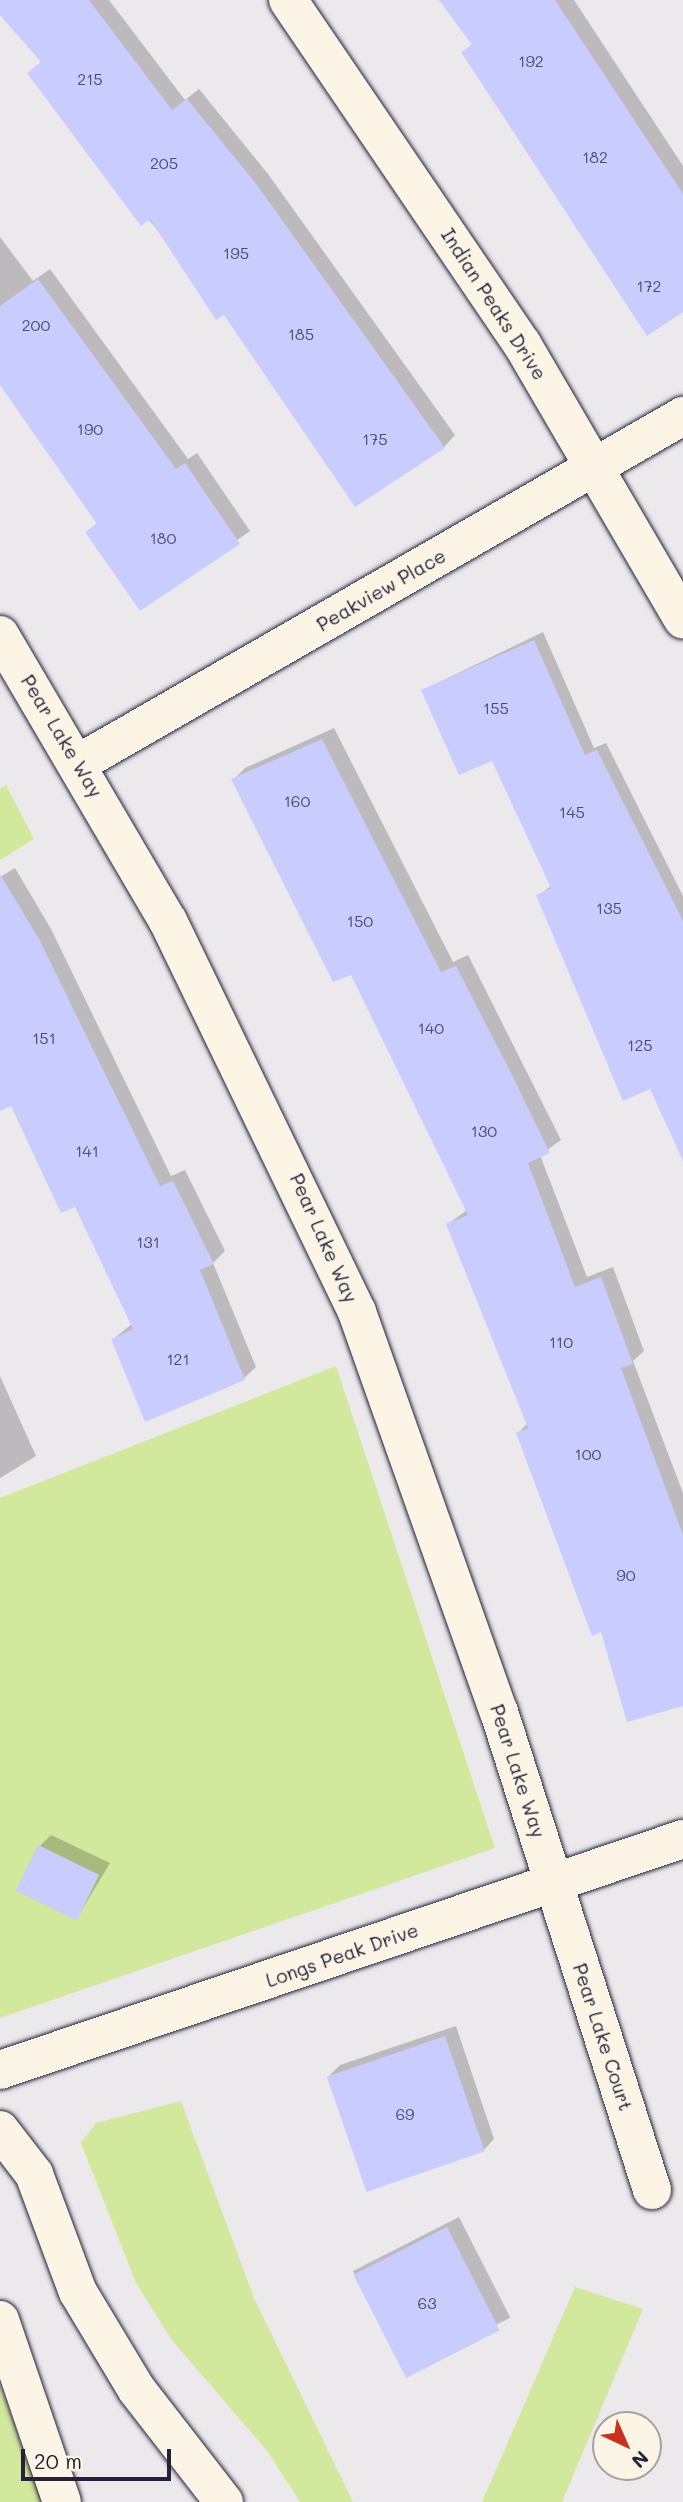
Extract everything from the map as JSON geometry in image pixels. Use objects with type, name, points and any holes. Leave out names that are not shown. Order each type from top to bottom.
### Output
[{"type":"street","name":"Indian Peaks Drive","points":[[288,0],[522,344],[683,619]]},
{"type":"street","name":"Peakview Place","points":[[79,763],[683,416]]},
{"type":"street","name":"Pear Lake Way","points":[[0,635],[79,763],[280,1142],[357,1312],[555,1883]]},
{"type":"street","name":"Longs Peak Drive","points":[[0,2070],[683,1839]]},
{"type":"street","name":"Pear Lake Court","points":[[555,1883],[652,2190]]},
{"type":"street","points":[[0,2130],[34,2174],[78,2292],[111,2347],[223,2502]]},
{"type":"street","points":[[0,2320],[62,2502]]},
{"type":"green space","points":[[6,785],[34,839],[0,860],[0,789]]},
{"type":"green space","points":[[336,1366],[495,1848],[0,2018],[0,1498]]},
{"type":"green space","points":[[181,2101],[254,2298],[353,2502],[300,2502],[268,2452],[171,2339],[136,2283],[81,2143],[96,2123]]},
{"type":"green space","points":[[575,2287],[643,2309],[600,2411],[592,2411],[592,2431],[562,2502],[482,2502]]},
{"type":"green space","points":[[0,2385],[43,2502],[0,2502]]},
{"type":"building","points":[[0,0],[89,0],[172,110],[187,99],[257,185],[445,448],[355,507],[224,315],[216,320],[150,219],[141,226],[27,73],[41,62],[0,15]]},
{"type":"building","points":[[439,0],[555,0],[683,194],[683,312],[647,336],[461,52],[472,45]]},
{"type":"building","points":[[38,279],[176,469],[185,463],[240,544],[140,611],[85,532],[97,524],[0,385],[0,306]]},
{"type":"building","points":[[534,640],[585,755],[597,750],[683,921],[683,1161],[650,1089],[623,1101],[536,895],[551,888],[492,761],[459,775],[421,690]]},
{"type":"building","points":[[322,739],[441,972],[456,966],[550,1153],[528,1163],[575,1287],[601,1277],[633,1364],[621,1368],[683,1535],[683,1706],[627,1722],[601,1632],[592,1636],[516,1433],[528,1428],[446,1224],[468,1215],[351,975],[333,982],[231,779]]},
{"type":"building","points":[[0,874],[40,941],[160,1186],[173,1181],[214,1264],[200,1270],[245,1380],[145,1422],[111,1339],[133,1329],[75,1207],[61,1213],[11,1106],[0,1111]]},
{"type":"building","points":[[38,1845],[99,1875],[77,1921],[16,1891]]},
{"type":"building","points":[[445,2036],[485,2151],[367,2192],[327,2077]]},
{"type":"building","points":[[447,2227],[500,2330],[406,2378],[353,2275]]}]
